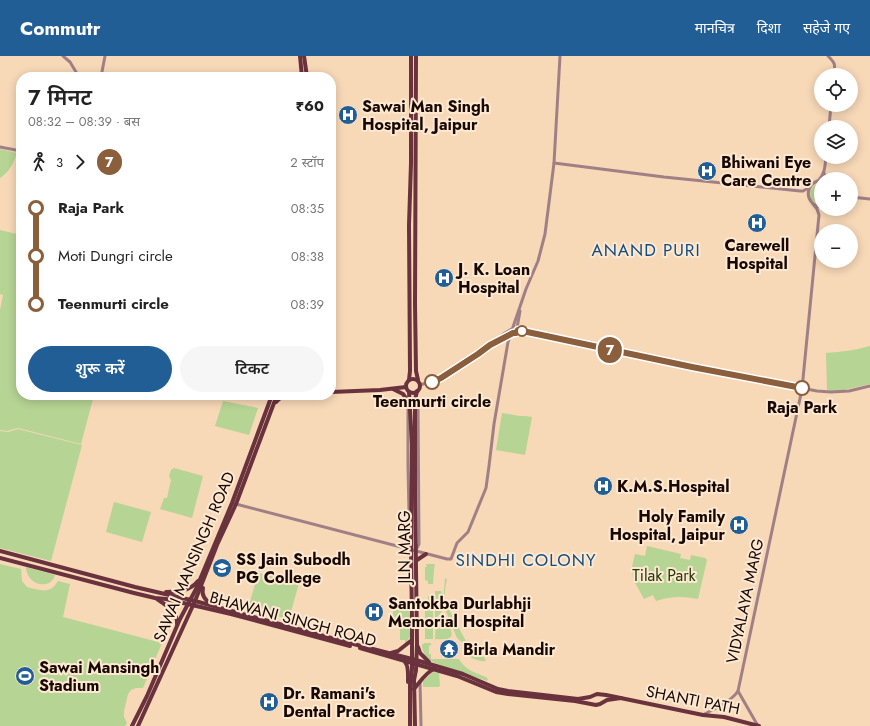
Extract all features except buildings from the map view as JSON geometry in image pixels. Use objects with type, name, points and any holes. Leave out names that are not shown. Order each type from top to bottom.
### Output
[{"type":"main road","points":[[300,56],[302,72]]},
{"type":"main road","points":[[304,56],[306,72]]},
{"type":"main road","points":[[406,387],[410,371],[409,225],[411,163],[411,56]]},
{"type":"main road","points":[[406,387],[410,392],[414,393],[418,392],[420,389],[416,371],[416,56]]},
{"type":"main road","points":[[409,283],[415,282]]},
{"type":"main road","points":[[408,380],[413,378],[418,380]]},
{"type":"main road","points":[[336,392],[374,391],[406,387]]},
{"type":"main road","points":[[393,389],[403,394],[409,400]]},
{"type":"main road","name":"JLN MARG","points":[[410,392],[409,400],[412,445],[412,640],[414,662],[415,726]]},
{"type":"main road","name":"JLN MARG","points":[[409,726],[410,685],[417,644],[415,493],[416,398],[418,392]]},
{"type":"main road","name":"SAWAI MANSINGH ROAD","points":[[132,726],[180,619],[191,605],[234,503],[270,400]]},
{"type":"main road","points":[[234,503],[275,400]]},
{"type":"main road","points":[[273,407],[278,400]]},
{"type":"main road","points":[[0,551],[158,593],[185,590],[196,583],[204,573]]},
{"type":"main road","points":[[416,560],[426,554]]},
{"type":"main road","name":"BHAWANI SINGH ROAD","points":[[0,558],[155,598],[166,599],[274,625],[403,661],[414,662]]},
{"type":"main road","points":[[204,573],[202,592],[206,600],[213,606]]},
{"type":"main road","name":"BHAWANI SINGH ROAD","points":[[158,593],[193,600],[391,653],[414,662]]},
{"type":"main road","points":[[155,598],[166,604],[172,611],[177,621],[176,630]]},
{"type":"main road","points":[[138,726],[191,605]]},
{"type":"main road","points":[[391,653],[398,651],[412,640]]},
{"type":"main road","points":[[417,644],[420,653],[431,664]]},
{"type":"main road","points":[[403,661],[408,667],[409,701]]},
{"type":"main road","points":[[414,662],[431,664],[463,674],[498,689],[578,699],[597,694],[602,695],[602,703]]},
{"type":"main road","points":[[414,662],[457,676],[496,692],[598,705],[607,700],[623,698]]},
{"type":"main road","points":[[414,689],[428,672],[435,669]]},
{"type":"main road","points":[[593,695],[592,701],[594,704]]},
{"type":"main road","name":"SHANTI PATH","points":[[602,695],[617,696],[703,715],[724,717],[758,726]]},
{"type":"street","points":[[63,56],[70,62],[76,72]]},
{"type":"street","points":[[102,72],[105,56]]},
{"type":"street","points":[[234,503],[411,550],[416,550],[426,554],[447,559],[452,558],[458,543],[468,532],[486,488],[494,424],[508,342],[526,289],[538,261],[543,240],[554,163],[560,56]]},
{"type":"street","points":[[828,56],[834,61],[835,68]]},
{"type":"street","points":[[0,147],[16,150]]},
{"type":"street","points":[[554,163],[664,177],[804,191],[814,182]]},
{"type":"street","points":[[824,171],[825,164]]},
{"type":"street","points":[[809,198],[808,194],[810,187]]},
{"type":"street","points":[[800,190],[813,204]]},
{"type":"street","points":[[858,198],[870,199]]},
{"type":"street","name":"VIDYALAYA MARG","points":[[738,691],[802,388],[819,216]]},
{"type":"street","points":[[512,331],[516,333],[520,308]]},
{"type":"street","points":[[420,385],[441,378],[512,331],[515,327],[517,329],[692,367],[802,388],[831,392],[849,391],[870,386]]},
{"type":"street","points":[[420,681],[421,726]]},
{"type":"street","points":[[703,715],[726,702],[736,695],[738,691],[758,726]]},
{"type":"green space","points":[[0,149],[16,153],[11,167],[0,178]]},
{"type":"green space","points":[[814,186],[814,202],[810,195]]},
{"type":"green space","points":[[0,230],[16,234],[16,400],[93,400],[81,444],[18,428],[7,431],[0,430],[0,310],[3,295],[0,294]]},
{"type":"green space","points":[[870,346],[870,384],[835,392],[827,390],[826,353],[848,351]]},
{"type":"green space","points":[[223,401],[258,408],[249,435],[215,426]]},
{"type":"green space","points":[[502,413],[532,417],[525,455],[496,450]]},
{"type":"green space","points":[[18,429],[82,445],[51,561],[0,548],[0,431],[8,432]]},
{"type":"green space","points":[[174,468],[203,476],[192,518],[160,509],[164,498],[167,498],[171,480],[169,476],[171,470]]},
{"type":"green space","points":[[114,502],[151,512],[142,542],[106,532]]},
{"type":"green space","name":"Tilak Park","points":[[647,546],[681,554],[680,558],[690,560],[691,555],[705,558],[707,560],[698,599],[677,597],[656,601],[653,595],[644,599],[633,579],[632,567],[635,554],[645,556]]},
{"type":"green space","points":[[0,564],[21,569],[22,581],[27,587],[48,590],[58,581],[70,584],[63,617],[162,643],[143,688],[131,690],[128,694],[124,711],[124,717],[127,723],[125,726],[0,726]]},
{"type":"green space","points":[[426,564],[435,564],[433,584],[428,584],[428,581],[425,580]]},
{"type":"green space","points":[[26,567],[55,575],[49,583],[36,583],[28,575]]},
{"type":"green space","points":[[258,573],[299,583],[289,619],[248,609]]},
{"type":"green space","points":[[445,578],[447,579],[445,592],[446,604],[468,645],[473,650],[482,654],[486,661],[476,660],[467,655],[463,650],[463,643],[457,638],[443,604]]},
{"type":"green space","points":[[435,591],[441,591],[442,594],[440,600],[442,610],[437,617],[435,617]]},
{"type":"green space","points":[[428,596],[433,596],[433,639],[425,639],[425,599],[428,599]]},
{"type":"green space","points":[[408,603],[410,620],[401,621],[393,617],[393,604]]},
{"type":"green space","points":[[444,619],[447,620],[452,634],[446,639],[435,639],[436,621]]},
{"type":"green space","points":[[400,623],[410,625],[410,637],[405,644],[405,640],[400,640]]},
{"type":"green space","points":[[431,643],[429,646],[429,654],[431,654],[431,659],[459,659],[464,666],[486,677],[488,679],[487,681],[435,663],[424,653],[422,644]]},
{"type":"green space","points":[[433,672],[439,673],[440,686],[423,687],[423,681]]},
{"type":"bus line","name":"7","points":[[432,382],[441,378],[490,345],[513,333],[516,333],[518,330],[692,367],[802,388]]},
{"type":"place","name":"Sawai Man Singh Hospital, Jaipur","points":[[348,115]]},
{"type":"place","name":"Bhiwani Eye Care Centre","points":[[707,171]]},
{"type":"place","name":"Carewell Hospital","points":[[757,223]]},
{"type":"place","name":"J. K. Loan Hospital","points":[[444,278]]},
{"type":"place","name":"Teenmurti circle","points":[[432,382]]},
{"type":"place","name":"Raja Park","points":[[802,388]]},
{"type":"place","name":"K.M.S.Hospital","points":[[603,486]]},
{"type":"place","name":"Holy Family Hospital, Jaipur","points":[[739,525]]},
{"type":"place","name":"SS Jain Subodh PG College","points":[[222,568]]},
{"type":"place","name":"Santokba Durlabhji Memorial Hospital","points":[[374,612]]},
{"type":"place","name":"Birla Mandir","points":[[449,649]]},
{"type":"place","name":"Sawai Mansingh Stadium","points":[[25,676]]},
{"type":"place","name":"Dr. Ramani's Dental Practice","points":[[269,702]]},
{"type":"district","name":"ANAND PURI","points":[[646,250]]},
{"type":"district","name":"SINDHI COLONY","points":[[526,560]]}]
